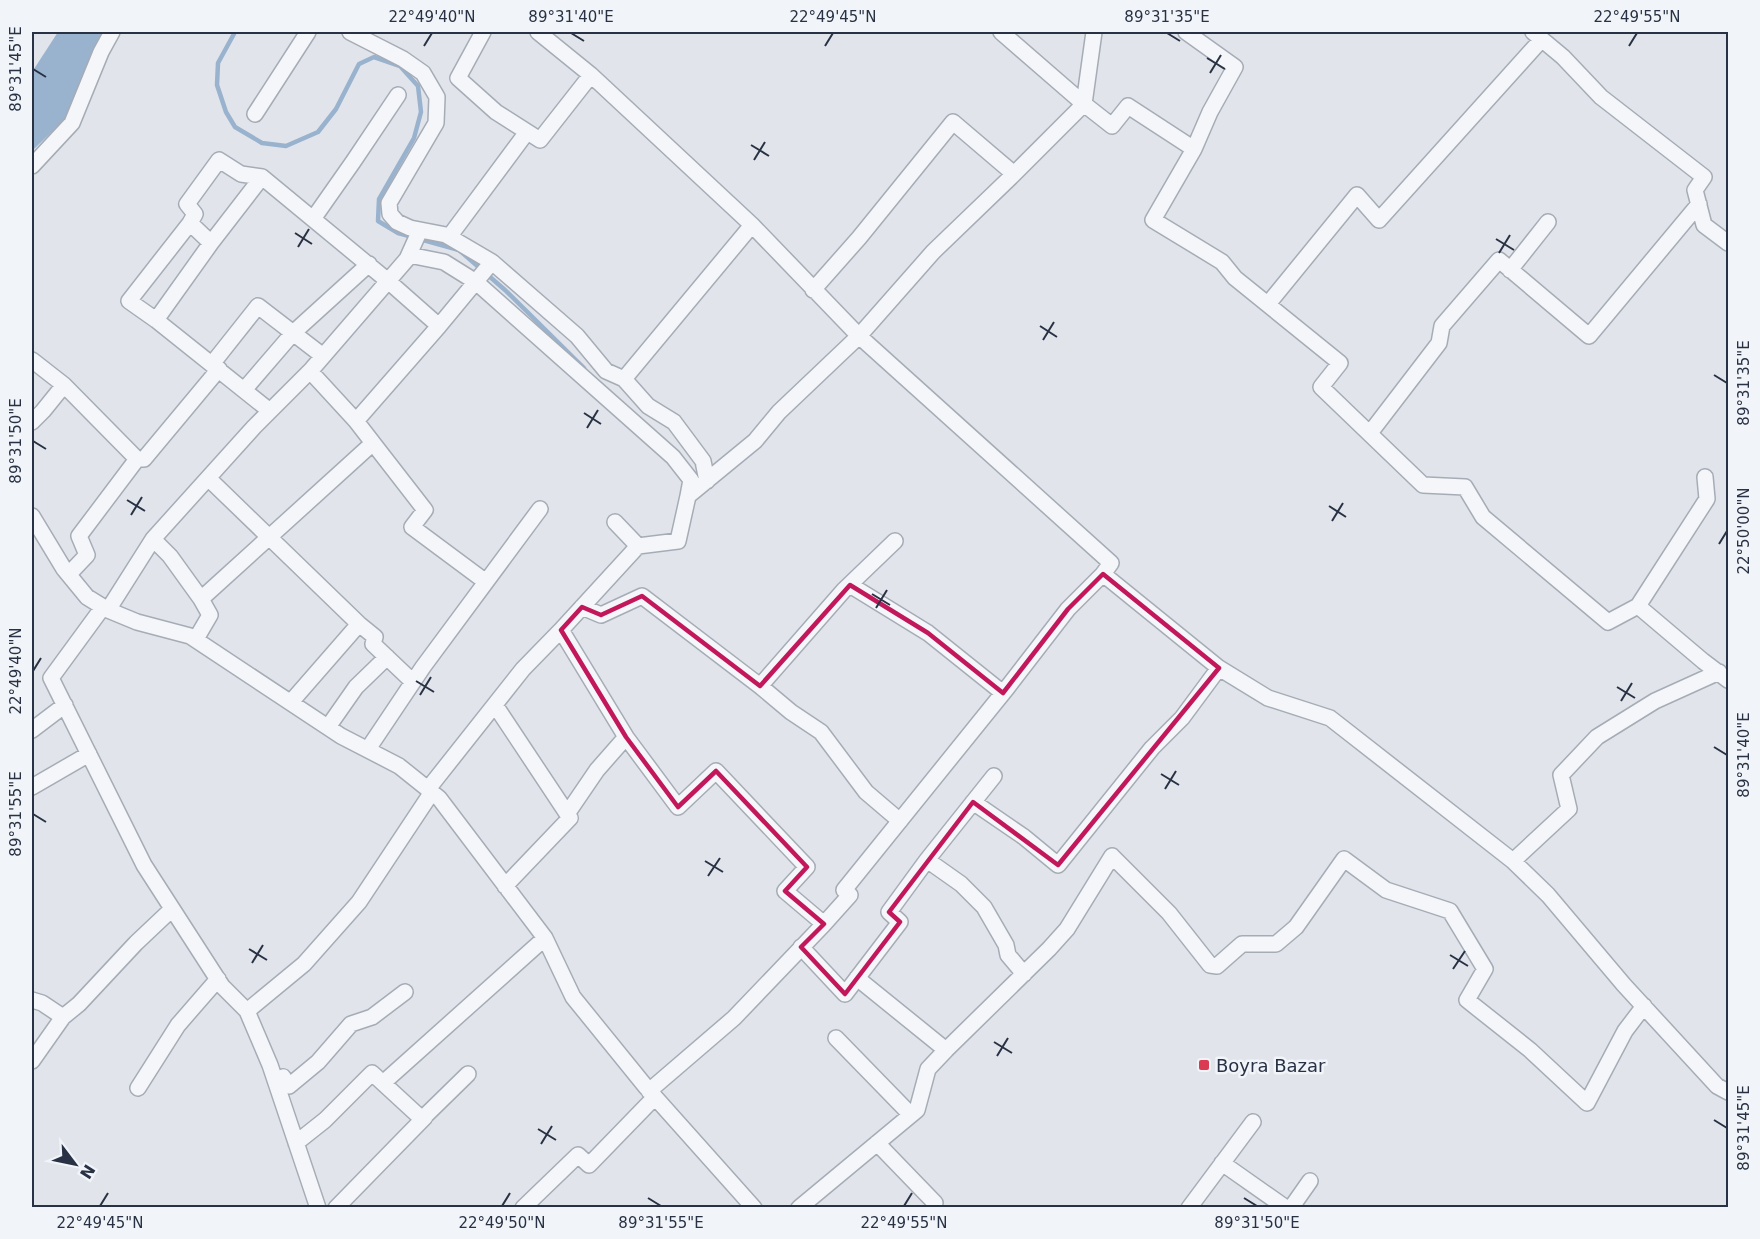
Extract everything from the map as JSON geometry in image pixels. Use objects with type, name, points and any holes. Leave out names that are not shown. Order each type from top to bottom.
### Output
[{"type":"street","points":[[32,166],[72,123],[101,52],[112,32]]},
{"type":"street","points":[[255,114],[308,32]]},
{"type":"street","points":[[350,32],[403,59],[423,73],[437,97],[436,123],[389,202],[390,214],[397,222],[449,237],[492,262],[577,336],[606,371],[624,379],[648,406],[674,422],[703,461],[706,482]]},
{"type":"street","points":[[483,32],[458,78],[496,112],[540,140],[591,75]]},
{"type":"street","points":[[523,1208],[578,1155],[589,1165],[652,1094],[734,1018],[824,924],[850,895],[844,890],[1068,609],[1111,563],[859,336],[752,225],[591,75],[538,32]]},
{"type":"street","points":[[1001,32],[1112,126],[1128,106],[1194,149]]},
{"type":"street","points":[[688,496],[755,441],[779,412],[859,336],[933,252],[1084,104],[1094,32]]},
{"type":"street","points":[[1186,32],[1235,67],[1210,112],[1194,149],[1153,220],[1222,262],[1235,278],[1340,363],[1321,387],[1423,485],[1465,487],[1483,517],[1608,622],[1638,606],[1707,499],[1704,477]]},
{"type":"street","points":[[1268,304],[1357,195],[1379,220],[1537,35],[1601,97],[1704,177],[1695,190],[1704,225],[1728,243]]},
{"type":"street","points":[[313,219],[398,95]]},
{"type":"street","points":[[813,290],[859,238],[953,122],[1014,174]]},
{"type":"street","points":[[449,237],[527,132]]},
{"type":"street","points":[[270,411],[129,301],[190,223],[195,214],[187,204],[219,160],[241,174],[262,177],[369,264],[439,326]]},
{"type":"street","points":[[156,320],[262,177]]},
{"type":"street","points":[[1370,433],[1439,343],[1442,326],[1498,260],[1589,336],[1699,204]]},
{"type":"street","points":[[1510,270],[1548,222]]},
{"type":"street","points":[[190,223],[211,243]]},
{"type":"street","points":[[624,379],[752,225]]},
{"type":"street","points":[[318,1208],[275,1080],[247,1011],[218,979],[144,865],[51,678],[105,609],[153,539],[270,411],[310,371],[388,281],[410,253],[420,230]]},
{"type":"street","points":[[247,1011],[304,964],[359,902],[430,790],[523,669],[638,546],[678,541],[692,480],[673,457],[478,281],[444,262],[410,253]]},
{"type":"street","points":[[356,421],[492,262]]},
{"type":"street","points":[[244,390],[294,333],[369,264]]},
{"type":"street","points":[[32,360],[64,385],[137,459],[144,459],[215,367],[258,306],[323,356]]},
{"type":"street","points":[[310,371],[356,421],[425,510],[412,527],[486,582]]},
{"type":"street","points":[[32,422],[64,385]]},
{"type":"street","points":[[201,599],[373,443]]},
{"type":"street","points":[[69,574],[87,555],[79,536],[137,459]]},
{"type":"street","points":[[208,478],[375,637],[373,644],[413,682]]},
{"type":"street","points":[[368,749],[413,682],[540,508]]},
{"type":"street","points":[[32,516],[69,574],[87,597],[105,609],[137,622],[196,639],[328,727],[399,766],[439,798],[545,938],[573,997],[652,1094],[754,1208]]},
{"type":"street","points":[[615,522],[638,546]]},
{"type":"street","points":[[153,539],[170,556],[210,615],[196,639]]},
{"type":"street","points":[[760,686],[850,585],[895,541]]},
{"type":"street","points":[[1103,574],[1219,668],[1268,698],[1330,718],[1513,861],[1548,895],[1717,1086],[1728,1092]]},
{"type":"street","points":[[850,585],[928,633],[1003,693]]},
{"type":"street","points":[[582,607],[601,615],[642,596],[791,712],[821,732],[866,792],[900,821]]},
{"type":"street","points":[[1638,606],[1724,676]]},
{"type":"street","points":[[291,702],[360,624]]},
{"type":"street","points":[[561,630],[626,737],[678,807],[716,771],[807,867],[785,891],[824,924]]},
{"type":"street","points":[[328,727],[356,687],[387,657]]},
{"type":"street","points":[[973,802],[1024,837],[1058,865],[1152,748],[1182,718],[1219,668]]},
{"type":"street","points":[[1513,861],[1569,809],[1561,775],[1597,737],[1655,701],[1724,676]]},
{"type":"street","points":[[32,730],[65,705]]},
{"type":"street","points":[[495,705],[570,818],[505,886]]},
{"type":"street","points":[[567,814],[597,770],[626,737]]},
{"type":"street","points":[[32,787],[89,754]]},
{"type":"street","points":[[801,947],[845,994],[900,922],[889,912],[994,776]]},
{"type":"street","points":[[799,1208],[917,1110],[928,1069],[1067,929],[1112,856],[1169,913],[1210,965],[1217,966],[1242,944],[1275,944],[1296,927],[1344,859],[1386,890],[1450,911],[1485,969],[1467,1000],[1530,1050],[1587,1103],[1625,1031],[1644,1006]]},
{"type":"street","points":[[927,860],[961,884],[984,907],[1006,945],[1008,955],[1024,974]]},
{"type":"street","points":[[32,1061],[63,1017],[79,1004],[136,943],[172,909]]},
{"type":"street","points":[[383,1083],[545,938]]},
{"type":"street","points":[[857,978],[946,1050]]},
{"type":"street","points":[[138,1088],[178,1025],[218,979]]},
{"type":"street","points":[[275,1080],[283,1077],[290,1086],[318,1062],[351,1024],[372,1017],[405,992]]},
{"type":"street","points":[[32,1000],[42,1003],[63,1017]]},
{"type":"street","points":[[836,1038],[911,1115]]},
{"type":"street","points":[[296,1143],[325,1120],[372,1073],[422,1119],[425,1116]]},
{"type":"street","points":[[336,1208],[468,1074]]},
{"type":"street","points":[[1189,1208],[1253,1122]]},
{"type":"street","points":[[877,1143],[935,1203]]},
{"type":"street","points":[[1222,1163],[1286,1208]]},
{"type":"street","points":[[1291,1208],[1310,1181]]},
{"type":"highlighted area","points":[[1103,574],[1219,668],[1058,865],[973,802],[889,912],[900,922],[845,994],[801,947],[824,924],[785,891],[807,867],[716,771],[678,807],[626,737],[561,630],[582,607],[601,615],[642,596],[760,686],[850,585],[928,633],[1003,693],[1068,609]]},
{"type":"water","points":[[58,32],[103,32],[67,117],[32,151],[32,72]]},
{"type":"waterway","points":[[235,32],[218,63],[217,85],[226,112],[235,127],[262,143],[286,146],[318,132],[336,109],[359,64],[374,57],[400,66],[418,86],[421,112],[414,138],[379,199],[378,221],[398,233],[459,250],[505,290],[584,368]]},
{"type":"place","name":"Boyra Bazar","points":[[1204,1065]]}]
